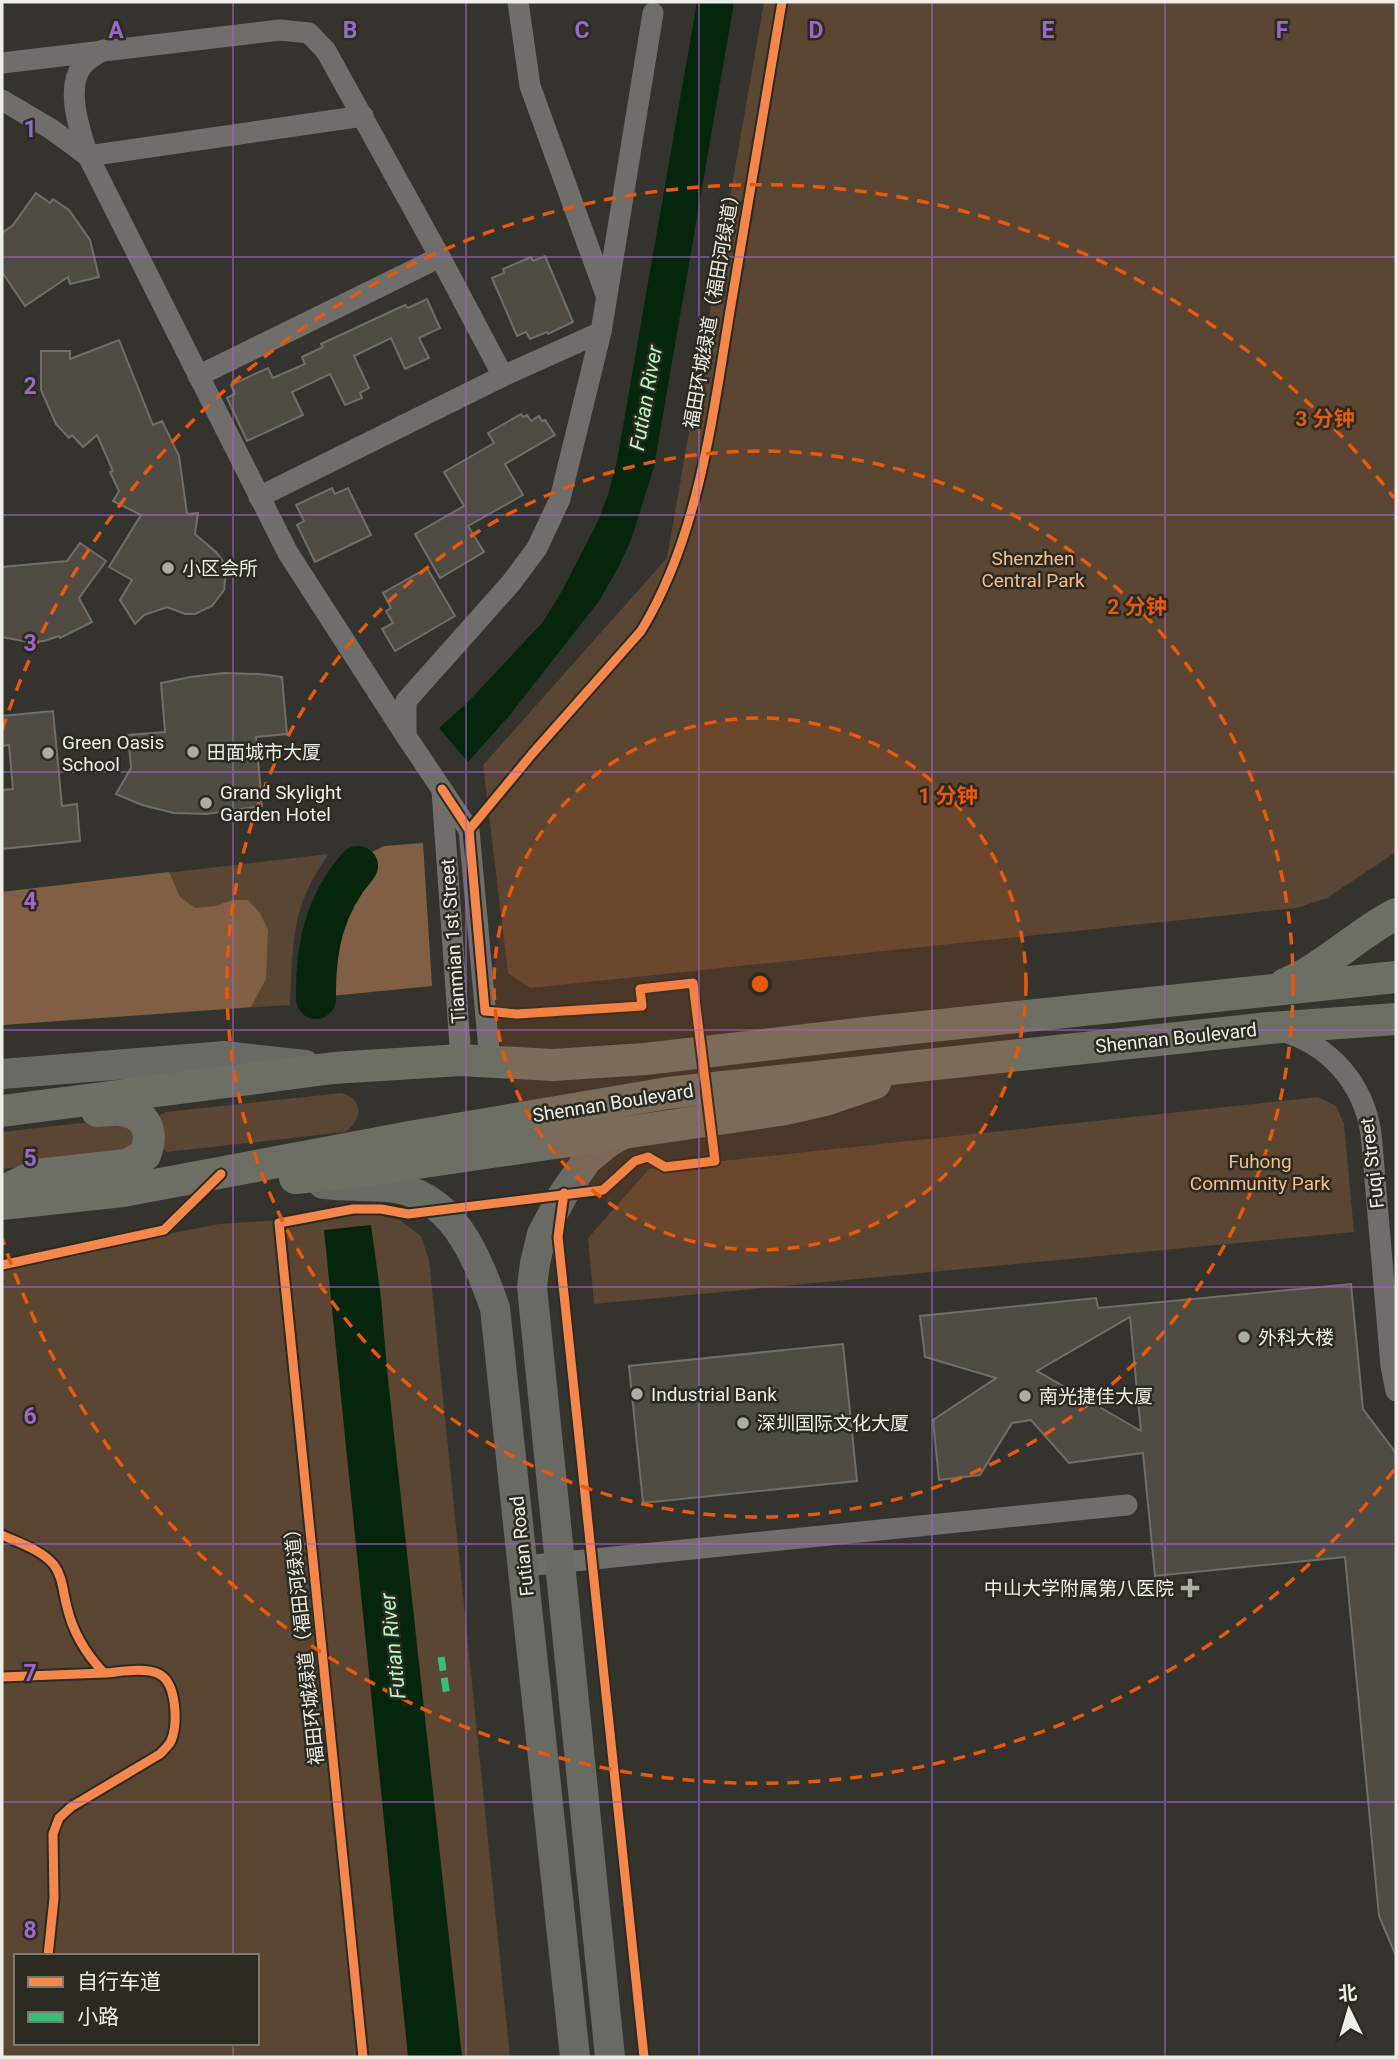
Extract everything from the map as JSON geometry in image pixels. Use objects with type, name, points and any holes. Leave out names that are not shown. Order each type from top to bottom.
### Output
[{"type":"main road","points":[[1260,992],[1308,973],[1374,925],[1396,914]]},
{"type":"main road","name":"Shennan Boulevard","points":[[2,1111],[333,1068],[475,1060],[553,1065],[645,1059],[880,1031],[1396,977]]},
{"type":"main road","name":"Shennan Boulevard","points":[[2,1204],[123,1191],[410,1137],[668,1093],[1269,1028],[1396,1019]]},
{"type":"main road","points":[[2,1074],[225,1056],[333,1068]]},
{"type":"main road","points":[[221,1174],[288,1178],[356,1172],[786,1109],[865,1087],[912,1067]]},
{"type":"main road","points":[[2,1192],[36,1175],[127,1165],[145,1155],[150,1142],[147,1126],[138,1115],[121,1110],[85,1112],[47,1106]]},
{"type":"main road","name":"Futian Road","points":[[610,2057],[532,1287],[542,1234],[564,1194],[587,1160],[625,1133]]},
{"type":"main road","name":"Futian Road","points":[[288,1178],[344,1187],[389,1187],[413,1192],[431,1200],[443,1209],[458,1229],[485,1279],[495,1308],[525,1566],[575,2057]]},
{"type":"street","points":[[518,2],[530,86],[607,297]]},
{"type":"street","points":[[406,736],[406,701],[511,583],[537,548],[560,499],[601,332],[653,13]]},
{"type":"street","points":[[363,116],[88,156],[25,114],[18,107],[7,82],[27,62],[36,58],[280,30],[309,33],[326,51],[363,116],[502,376]]},
{"type":"street","points":[[25,114],[44,120],[63,114],[74,97],[77,76],[82,66],[90,57],[104,50]]},
{"type":"street","points":[[36,58],[46,57],[63,64],[74,78],[78,120],[88,156],[259,497],[288,553],[442,789]]},
{"type":"street","points":[[198,376],[440,257]]},
{"type":"street","points":[[259,497],[502,376],[601,332]]},
{"type":"street","name":"Tianmian 1st Street","points":[[442,789],[458,1007],[475,1060]]},
{"type":"street","name":"Tianmian 1st Street","points":[[442,789],[469,830],[475,1060]]},
{"type":"street","name":"Fuqi Street","points":[[1269,1028],[1294,1035],[1322,1050],[1349,1077],[1366,1110],[1371,1133],[1391,1366],[1396,1391]]},
{"type":"street","points":[[525,1566],[1127,1505]]},
{"type":"green space","name":"Shenzhen Central Park","points":[[764,2],[1396,2],[1396,852],[1327,898],[1296,908],[530,988],[508,973],[483,765],[667,558]]},
{"type":"green space","points":[[328,854],[311,883],[299,915],[290,1005],[2,1025],[2,892]]},
{"type":"green space","points":[[341,1093],[354,1100],[358,1110],[355,1122],[345,1132],[167,1152],[163,1149],[164,1132],[159,1115],[166,1112]]},
{"type":"green space","name":"Fuhong Community Park","points":[[1318,1097],[1336,1106],[1344,1124],[1354,1232],[594,1304],[588,1238],[649,1169]]},
{"type":"green space","points":[[117,1119],[132,1127],[134,1143],[120,1156],[2,1169],[2,1132]]},
{"type":"green space","points":[[375,1214],[400,1220],[421,1236],[429,1260],[510,2057],[2,2057],[2,1266],[219,1224]]},
{"type":"shaded area","points":[[423,843],[432,986],[331,996],[333,952],[341,911],[360,868],[370,853],[384,846]]},
{"type":"shaded area","points":[[169,872],[180,897],[195,908],[216,906],[232,900],[248,900],[260,913],[268,930],[266,979],[251,1007],[2,1025],[2,892]]},
{"type":"water","points":[[697,2],[734,2],[654,467],[631,540],[599,601],[509,716],[468,762],[439,728],[469,701],[543,622],[597,523],[608,495],[617,461]]},
{"type":"water","points":[[371,1225],[462,2057],[408,2057],[324,1230]]},
{"type":"building","points":[[36,193],[50,203],[53,199],[69,210],[90,240],[99,277],[70,284],[68,277],[25,306],[2,272],[2,233],[13,225]]},
{"type":"building","points":[[545,256],[573,322],[530,339],[526,332],[517,336],[492,278],[504,273],[503,269],[531,257],[533,261]]},
{"type":"building","points":[[427,299],[440,328],[419,338],[429,358],[405,369],[391,338],[354,356],[369,388],[360,393],[362,398],[345,405],[330,374],[292,392],[303,415],[247,441],[227,398],[235,394],[231,385],[268,368],[273,378],[305,364],[302,357],[323,347],[321,344],[405,305],[408,308]]},
{"type":"building","points":[[119,340],[153,425],[162,421],[179,456],[187,514],[198,513],[195,534],[216,552],[226,570],[224,590],[212,606],[195,614],[185,614],[167,607],[144,615],[135,624],[120,600],[132,580],[109,567],[141,515],[113,501],[119,491],[97,435],[83,447],[72,435],[69,438],[56,424],[41,390],[41,351],[70,351],[70,359]]},
{"type":"building","points":[[521,414],[523,417],[527,415],[531,421],[539,416],[555,435],[505,464],[523,495],[468,526],[484,552],[440,578],[415,534],[464,506],[444,472],[494,443],[488,433]]},
{"type":"building","points":[[332,488],[335,494],[348,488],[371,535],[315,562],[297,525],[304,521],[296,505]]},
{"type":"building","points":[[80,543],[106,561],[79,598],[92,622],[60,638],[59,636],[44,641],[28,642],[2,637],[2,567],[67,561]]},
{"type":"building","points":[[427,568],[455,616],[395,651],[382,629],[393,623],[386,611],[391,608],[383,593]]},
{"type":"building","name":"田面城市大厦","points":[[224,673],[282,677],[287,734],[256,737],[262,806],[207,814],[174,813],[142,805],[116,794],[131,768],[128,735],[165,732],[161,683]]},
{"type":"building","points":[[53,711],[62,806],[77,804],[80,841],[2,849],[2,790],[13,789],[9,745],[2,746],[2,716]]},
{"type":"building","name":"中山大学附属第八医院","points":[[1351,1284],[1363,1409],[1396,1453],[1396,1956],[1379,1916],[1345,1557],[1155,1576],[1143,1453],[1069,1463],[1031,1420],[1012,1423],[980,1475],[939,1480],[933,1420],[996,1378],[925,1357],[920,1316],[1096,1298],[1098,1308]],"holes":[[[1130,1317],[1141,1431],[1037,1371]]]},
{"type":"building","name":"深圳国际文化大厦","points":[[843,1344],[857,1481],[643,1503],[629,1366]]},
{"type":"waterway","name":"Futian River","points":[[316,999],[317,963],[324,928],[337,896],[358,866]]},
{"type":"marked path","points":[[441,1657],[447,1696]]},
{"type":"cycle path","name":"福田环城绿道（福田河绿道）","points":[[469,830],[641,631],[677,556],[690,516],[709,435],[782,2]]},
{"type":"cycle path","name":"福田环城绿道（福田河绿道）","points":[[363,2057],[279,1223],[353,1209],[381,1209],[408,1214],[603,1190],[635,1161],[648,1157],[665,1167],[715,1161],[693,983],[640,989],[642,1006],[517,1014],[485,1011],[469,830],[442,789]]},
{"type":"cycle path","points":[[2,1265],[164,1230],[221,1174]]},
{"type":"cycle path","points":[[564,1193],[558,1237],[644,2057]]},
{"type":"cycle path","points":[[2,1535],[37,1551],[54,1565],[77,1634],[86,1651],[104,1673],[139,1670],[159,1674],[169,1686],[174,1704],[173,1734],[170,1743],[160,1754],[71,1807],[59,1818],[53,1834],[54,1898],[48,1954]]},
{"type":"cycle path","points":[[2,1677],[104,1673]]},
{"type":"place","name":"小区会所","points":[[168,568]]},
{"type":"place","name":"田面城市大厦","points":[[193,752]]},
{"type":"place","name":"Green Oasis School","points":[[48,753]]},
{"type":"place","name":"Grand Skylight Garden Hotel","points":[[206,803]]},
{"type":"place","name":"外科大楼","points":[[1244,1337]]},
{"type":"place","name":"Industrial Bank","points":[[637,1394]]},
{"type":"place","name":"南光捷佳大厦","points":[[1025,1396]]},
{"type":"place","name":"深圳国际文化大厦","points":[[743,1423]]},
{"type":"place","name":"中山大学附属第八医院","points":[[1190,1588]]}]
